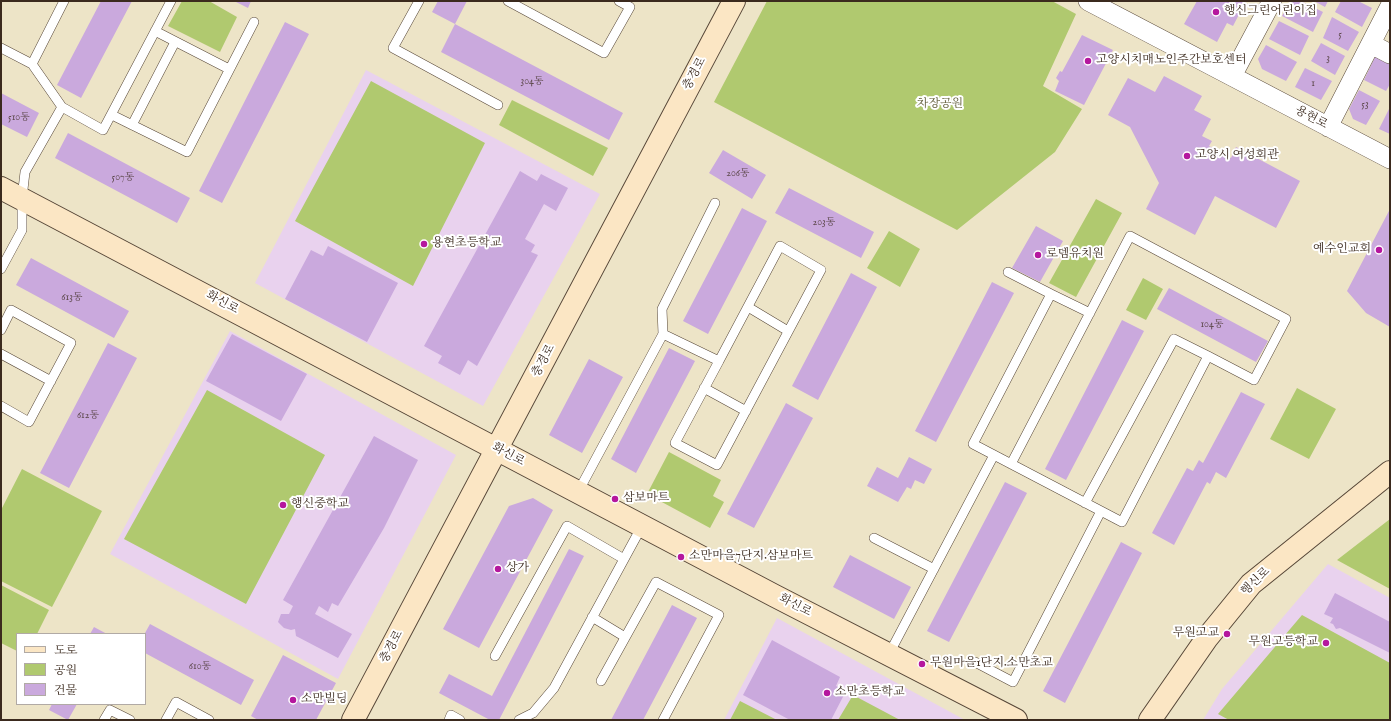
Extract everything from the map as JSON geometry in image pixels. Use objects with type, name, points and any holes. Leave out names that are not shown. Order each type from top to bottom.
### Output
[{"type":"main road","name":"충경로","points":[[354,720],[734,1]]},
{"type":"main road","name":"화신로","points":[[1,188],[642,526],[1016,720]]},
{"type":"main road","name":"행신로","points":[[1150,720],[1207,638],[1251,584],[1390,472]]},
{"type":"street","name":"용현로","points":[[1088,1],[1390,159]]},
{"type":"street","points":[[1232,76],[1272,1]]},
{"type":"street","points":[[1328,126],[1390,6]]},
{"type":"street","points":[[1371,44],[1390,54]]},
{"type":"lane","points":[[32,64],[64,1]]},
{"type":"lane","points":[[1,48],[32,64],[62,107],[103,130],[171,1]]},
{"type":"lane","points":[[419,1],[393,48],[498,105]]},
{"type":"lane","points":[[508,1],[604,54],[630,7],[619,1]]},
{"type":"lane","points":[[112,115],[187,152],[254,22]]},
{"type":"lane","points":[[155,31],[229,69]]},
{"type":"lane","points":[[132,124],[175,42]]},
{"type":"lane","points":[[1,269],[22,230],[22,198],[25,172],[62,107]]},
{"type":"lane","points":[[578,492],[663,334],[662,309],[715,203]]},
{"type":"lane","points":[[1011,464],[1130,236],[1286,319],[1254,380],[1174,339],[1085,503]]},
{"type":"lane","points":[[780,246],[821,270],[788,331],[717,465],[675,443],[780,246]]},
{"type":"lane","points":[[1008,272],[1090,313]]},
{"type":"lane","points":[[1051,294],[973,444],[1122,522],[1208,356]]},
{"type":"lane","points":[[748,307],[788,331]]},
{"type":"lane","points":[[1,330],[10,310],[71,343],[29,422],[1,406]]},
{"type":"lane","points":[[663,334],[719,361]]},
{"type":"lane","points":[[1,354],[51,381]]},
{"type":"lane","points":[[704,388],[746,411]]},
{"type":"lane","points":[[889,654],[994,455]]},
{"type":"lane","points":[[975,662],[1013,682],[1101,511]]},
{"type":"lane","points":[[495,656],[567,526],[624,559]]},
{"type":"lane","points":[[519,720],[532,713],[554,688],[642,526]]},
{"type":"lane","points":[[874,538],[934,569]]},
{"type":"lane","points":[[601,681],[656,582],[719,615],[663,720]]},
{"type":"lane","points":[[592,618],[625,637]]},
{"type":"lane","points":[[166,720],[176,702],[209,720]]},
{"type":"lane","points":[[104,720],[111,707],[130,720]]},
{"type":"lane","points":[[449,720],[452,715],[460,720]]},
{"type":"shaded area","name":"용현초등학교","points":[[366,70],[600,194],[483,406],[255,283]]},
{"type":"shaded area","name":"행신중학교","points":[[230,331],[456,455],[338,679],[110,554]]},
{"type":"shaded area","name":"무원고등학교","points":[[1328,564],[1390,598],[1390,720],[1203,720],[1222,689]]},
{"type":"shaded area","name":"소만초등학교","points":[[777,618],[965,720],[724,720]]},
{"type":"green space","points":[[182,1],[209,1],[237,17],[220,52],[168,26]]},
{"type":"green space","name":"차장공원","points":[[767,1],[1052,1],[1076,14],[1043,86],[1082,109],[1055,152],[957,230],[714,102]]},
{"type":"green space","points":[[371,81],[485,143],[413,286],[295,221]]},
{"type":"green space","points":[[512,100],[608,148],[593,176],[499,125]]},
{"type":"green space","points":[[1096,199],[1122,213],[1076,297],[1049,283]]},
{"type":"green space","points":[[889,231],[920,249],[900,287],[867,268]]},
{"type":"green space","points":[[1143,278],[1163,289],[1146,320],[1126,310]]},
{"type":"green space","points":[[1297,388],[1336,409],[1309,459],[1270,439]]},
{"type":"green space","points":[[207,390],[325,455],[246,604],[124,539]]},
{"type":"green space","points":[[669,452],[721,480],[713,496],[724,502],[710,528],[647,494]]},
{"type":"green space","points":[[22,469],[102,511],[52,607],[1,581],[1,510]]},
{"type":"green space","points":[[1390,519],[1390,589],[1337,560]]},
{"type":"green space","points":[[1,585],[49,610],[38,633],[16,633],[16,650],[1,643]]},
{"type":"green space","name":"무원고등학교","points":[[1302,615],[1390,663],[1390,720],[1229,720],[1218,714]]},
{"type":"green space","points":[[853,695],[900,720],[838,720]]},
{"type":"green space","points":[[740,701],[777,720],[730,720]]},
{"type":"building","points":[[101,1],[132,1],[81,98],[57,85]]},
{"type":"building","points":[[234,1],[251,1],[248,8]]},
{"type":"building","points":[[438,1],[467,1],[455,24],[432,12]]},
{"type":"building","name":"행신그린어린이집","points":[[1197,1],[1246,1],[1233,26],[1227,23],[1217,42],[1184,24]]},
{"type":"building","points":[[1290,1],[1301,1],[1323,12],[1313,32],[1282,16]]},
{"type":"building","points":[[1314,1],[1328,1],[1325,7]]},
{"type":"building","points":[[1341,1],[1358,1],[1372,8],[1362,27],[1335,12]]},
{"type":"building","points":[[1332,17],[1359,32],[1348,51],[1323,38]]},
{"type":"building","points":[[1279,21],[1309,36],[1300,55],[1269,39]]},
{"type":"building","points":[[285,22],[309,34],[222,203],[199,191]]},
{"type":"building","points":[[455,24],[623,113],[609,140],[441,52]]},
{"type":"building","name":"고양시치매노인주간보호센터","points":[[1082,35],[1113,50],[1084,105],[1055,91],[1059,81],[1056,78],[1060,71],[1062,72]]},
{"type":"building","points":[[1321,43],[1345,56],[1335,75],[1311,61]]},
{"type":"building","points":[[1266,45],[1297,62],[1286,81],[1262,69],[1258,59]]},
{"type":"building","points":[[1376,55],[1390,63],[1390,84],[1386,91],[1364,80]]},
{"type":"building","points":[[1305,68],[1332,81],[1321,100],[1295,87]]},
{"type":"building","name":"고양시 여성회관","points":[[1164,76],[1202,96],[1194,110],[1211,119],[1202,136],[1212,141],[1209,146],[1231,158],[1236,147],[1300,181],[1276,228],[1215,196],[1195,235],[1146,209],[1159,183],[1130,127],[1108,115],[1128,78],[1155,92]]},
{"type":"building","points":[[1359,90],[1380,101],[1366,125],[1353,119],[1349,109]]},
{"type":"building","points":[[1,93],[39,113],[27,137],[1,124]]},
{"type":"building","points":[[1390,107],[1390,134],[1379,129]]},
{"type":"building","points":[[68,133],[190,198],[177,223],[55,158]]},
{"type":"building","points":[[723,150],[766,175],[752,199],[709,173]]},
{"type":"building","points":[[520,171],[537,181],[541,174],[568,188],[556,211],[544,204],[525,239],[535,245],[531,252],[538,255],[477,366],[468,360],[460,375],[438,363],[442,356],[424,346]]},
{"type":"building","points":[[789,188],[874,232],[861,258],[775,213]]},
{"type":"building","points":[[742,208],[767,221],[708,334],[683,321]]},
{"type":"building","name":"예수인교회","points":[[1390,209],[1390,327],[1366,313],[1347,291]]},
{"type":"building","name":"로뎀유치원","points":[[1036,226],[1063,241],[1040,282],[1012,268]]},
{"type":"building","points":[[328,246],[398,283],[367,342],[285,299],[311,250],[323,256]]},
{"type":"building","points":[[31,258],[129,311],[114,338],[16,285]]},
{"type":"building","points":[[851,273],[877,287],[818,400],[792,386]]},
{"type":"building","points":[[992,282],[1014,293],[936,442],[915,431]]},
{"type":"building","points":[[1169,288],[1268,341],[1256,362],[1157,309]]},
{"type":"building","points":[[1122,320],[1144,331],[1066,480],[1045,469]]},
{"type":"building","points":[[232,334],[307,374],[281,421],[206,381]]},
{"type":"building","points":[[108,343],[137,358],[69,488],[40,473]]},
{"type":"building","points":[[669,348],[695,361],[636,473],[611,459]]},
{"type":"building","points":[[589,359],[623,377],[582,453],[549,435]]},
{"type":"building","points":[[1241,392],[1265,404],[1226,478],[1216,472],[1210,484],[1207,482],[1174,545],[1152,533],[1187,468],[1193,471],[1199,460],[1203,463]]},
{"type":"building","points":[[786,403],[813,418],[754,528],[727,514]]},
{"type":"building","points":[[374,436],[418,460],[384,528],[338,606],[332,603],[328,612],[319,606],[315,614],[352,634],[338,658],[296,636],[295,629],[291,630],[284,628],[278,622],[281,614],[289,614],[293,606],[283,600]]},
{"type":"building","points":[[909,457],[932,469],[924,484],[915,480],[911,489],[907,487],[898,502],[867,486],[877,467],[898,478]]},
{"type":"building","points":[[1005,482],[1027,493],[949,642],[927,631]]},
{"type":"building","name":"상가","points":[[533,498],[553,510],[479,648],[443,629],[509,506]]},
{"type":"building","points":[[1121,542],[1142,553],[1065,703],[1043,691]]},
{"type":"building","points":[[569,549],[584,556],[499,720],[490,720],[439,693],[449,674],[492,696]]},
{"type":"building","points":[[850,555],[911,587],[894,619],[833,587]]},
{"type":"building","points":[[1335,593],[1390,622],[1390,653],[1340,628],[1336,629],[1333,624],[1330,623],[1333,618],[1324,614]]},
{"type":"building","points":[[672,605],[697,618],[643,720],[611,720]]},
{"type":"building","points":[[150,624],[254,680],[241,705],[146,654],[145,633]]},
{"type":"building","points":[[94,627],[105,633],[91,633]]},
{"type":"building","points":[[772,640],[840,677],[836,686],[846,691],[831,720],[790,720],[743,695]]},
{"type":"building","name":"소만빌딩","points":[[283,655],[336,683],[316,720],[258,720],[251,716]]},
{"type":"building","points":[[52,705],[76,705],[68,720],[49,710]]},
{"type":"place","name":"행신그린어린이집","points":[[1216,12]]},
{"type":"place","name":"고양시치매노인주간보호센터","points":[[1088,61]]},
{"type":"place","name":"고양시 여성회관","points":[[1187,156]]},
{"type":"place","name":"용현초등학교","points":[[424,244]]},
{"type":"place","name":"예수인교회","points":[[1379,250]]},
{"type":"place","name":"로뎀유치원","points":[[1038,255]]},
{"type":"place","name":"삼보마트","points":[[615,499]]},
{"type":"place","name":"행신중학교","points":[[283,505]]},
{"type":"place","name":"소만마을7단지.삼보마트","points":[[681,557]]},
{"type":"place","name":"상가","points":[[498,569]]},
{"type":"place","name":"무원고교","points":[[1227,634]]},
{"type":"place","name":"무원고등학교","points":[[1326,643]]},
{"type":"place","name":"무원마을1단지.소만초교","points":[[922,664]]},
{"type":"place","name":"소만초등학교","points":[[827,693]]},
{"type":"place","name":"소만빌딩","points":[[293,700]]}]
